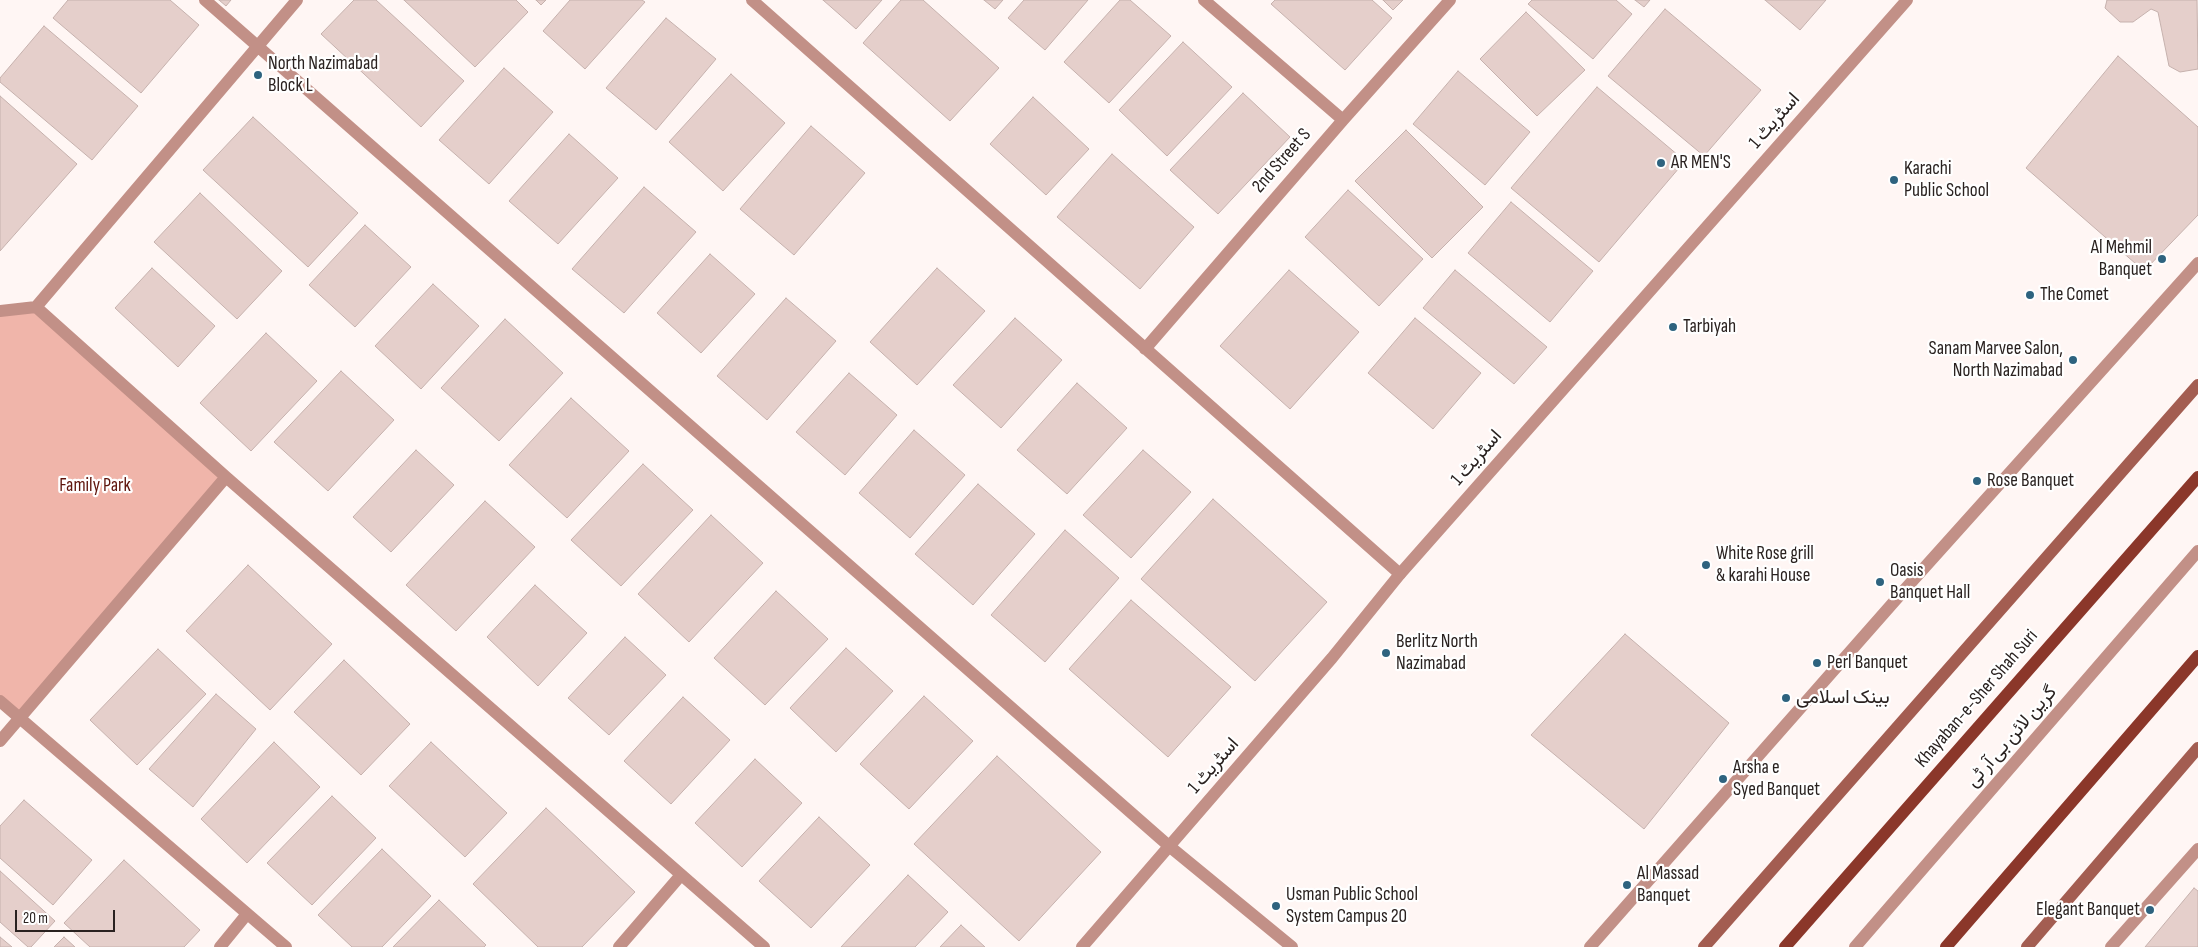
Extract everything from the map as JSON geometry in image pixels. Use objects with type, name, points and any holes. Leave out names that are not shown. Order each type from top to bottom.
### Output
[{"type":"main road","points":[[1704,947],[2198,385]]},
{"type":"main road","name":"Khayaban-e-Sher Shah Suri","points":[[1785,947],[2198,476]]},
{"type":"main road","points":[[1946,947],[2198,656]]},
{"type":"main road","points":[[2027,947],[2198,748]]},
{"type":"street","points":[[206,0],[1169,846],[1292,947]]},
{"type":"street","points":[[0,311],[36,307],[297,0]]},
{"type":"street","points":[[752,0],[1400,574]]},
{"type":"street","points":[[1204,0],[1342,120]]},
{"type":"street","name":"2nd Street S","points":[[1145,349],[1342,120],[1450,0]]},
{"type":"street","name":"اسٹریٹ 1","points":[[1082,947],[1332,658],[1400,574],[1907,0]]},
{"type":"street","points":[[1590,947],[1907,587],[2198,263]]},
{"type":"street","points":[[36,307],[226,477],[764,947]]},
{"type":"street","points":[[0,742],[226,477]]},
{"type":"street","name":"گرین لائن بی آر ٹی","points":[[1855,947],[2198,551]]},
{"type":"street","points":[[0,701],[286,947]]},
{"type":"street","points":[[2111,947],[2198,849]]},
{"type":"street","points":[[619,947],[681,874]]},
{"type":"street","points":[[220,947],[247,914]]},
{"type":"green space","name":"Family Park","points":[[36,307],[226,477],[20,718],[0,701],[0,311]]},
{"type":"building","points":[[68,0],[170,0],[199,25],[141,93],[53,18]]},
{"type":"building","points":[[219,0],[231,0],[226,6]]},
{"type":"building","points":[[354,0],[376,0],[464,81],[421,127],[321,34]]},
{"type":"building","points":[[404,0],[516,0],[528,12],[475,67]]},
{"type":"building","points":[[536,0],[546,0],[541,5]]},
{"type":"building","points":[[570,0],[642,0],[645,2],[585,69],[543,31]]},
{"type":"building","points":[[823,0],[882,0],[856,29]]},
{"type":"building","points":[[901,0],[923,0],[999,68],[950,121],[863,43]]},
{"type":"building","points":[[984,0],[1003,0],[995,9]]},
{"type":"building","points":[[1024,0],[1088,0],[1045,50],[1008,18]]},
{"type":"building","points":[[1120,0],[1130,0],[1171,36],[1109,103],[1064,62]]},
{"type":"building","points":[[1275,0],[1372,0],[1392,18],[1345,70],[1271,4]]},
{"type":"building","points":[[1383,0],[1403,0],[1393,10]]},
{"type":"building","points":[[1532,0],[1616,0],[1632,14],[1593,59],[1528,4]]},
{"type":"building","points":[[1635,0],[1650,0],[1644,7]]},
{"type":"building","points":[[1765,0],[1826,0],[1800,30]]},
{"type":"building","points":[[2107,0],[2197,0],[2198,69],[2180,72],[2169,66],[2158,12],[2151,9],[2133,22],[2120,22],[2105,8]]},
{"type":"building","points":[[1665,9],[1761,90],[1704,156],[1608,76]]},
{"type":"building","points":[[1526,12],[1585,70],[1537,116],[1480,59]]},
{"type":"building","points":[[666,18],[716,59],[656,130],[606,88]]},
{"type":"building","points":[[44,26],[138,106],[92,160],[0,82],[0,78]]},
{"type":"building","points":[[1183,42],[1232,87],[1167,156],[1119,110]]},
{"type":"building","points":[[2118,56],[2198,127],[2198,215],[2144,271],[2026,168]]},
{"type":"building","points":[[504,68],[553,112],[489,184],[439,140]]},
{"type":"building","points":[[1458,71],[1530,132],[1485,185],[1413,124]]},
{"type":"building","points":[[731,74],[785,123],[723,191],[669,142]]},
{"type":"building","points":[[1597,87],[1685,161],[1599,262],[1511,188]]},
{"type":"building","points":[[1243,93],[1290,137],[1218,214],[1170,170]]},
{"type":"building","points":[[0,96],[77,164],[0,251]]},
{"type":"building","points":[[1033,97],[1089,149],[1046,195],[990,144]]},
{"type":"building","points":[[253,117],[358,213],[308,267],[203,170]]},
{"type":"building","points":[[811,126],[865,173],[794,255],[740,209]]},
{"type":"building","points":[[1406,130],[1483,207],[1432,258],[1355,181]]},
{"type":"building","points":[[569,134],[618,178],[558,244],[509,201]]},
{"type":"building","points":[[1112,154],[1194,227],[1140,289],[1057,217]]},
{"type":"building","points":[[644,187],[696,232],[624,313],[572,269]]},
{"type":"building","points":[[1348,190],[1423,259],[1379,306],[1305,237]]},
{"type":"building","points":[[200,193],[282,271],[237,319],[154,242]]},
{"type":"building","points":[[1511,202],[1593,271],[1550,322],[1468,253]]},
{"type":"building","points":[[365,225],[411,267],[355,327],[309,285]]},
{"type":"building","points":[[710,254],[755,294],[701,353],[657,313]]},
{"type":"building","points":[[152,268],[215,326],[178,367],[115,308]]},
{"type":"building","points":[[937,268],[985,311],[917,385],[870,342]]},
{"type":"building","points":[[1289,270],[1359,332],[1290,409],[1220,346]]},
{"type":"building","points":[[1455,270],[1547,347],[1514,384],[1423,308]]},
{"type":"building","points":[[433,284],[479,326],[421,389],[375,346]]},
{"type":"building","points":[[786,298],[836,341],[767,420],[717,376]]},
{"type":"building","points":[[1015,318],[1062,360],[1001,428],[953,385]]},
{"type":"building","points":[[1415,318],[1481,373],[1433,429],[1368,373]]},
{"type":"building","points":[[505,319],[563,373],[499,441],[441,388]]},
{"type":"building","points":[[266,333],[317,381],[251,451],[200,403]]},
{"type":"building","points":[[341,371],[394,420],[328,491],[274,442]]},
{"type":"building","points":[[849,373],[897,415],[845,475],[796,432]]},
{"type":"building","points":[[1077,383],[1127,428],[1067,494],[1017,450]]},
{"type":"building","points":[[571,398],[629,451],[567,518],[509,465]]},
{"type":"building","points":[[914,430],[965,475],[910,538],[859,493]]},
{"type":"building","points":[[416,450],[454,485],[391,552],[353,517]]},
{"type":"building","points":[[1143,450],[1191,492],[1131,558],[1083,515]]},
{"type":"building","points":[[643,464],[693,510],[621,586],[571,540]]},
{"type":"building","points":[[978,484],[1035,534],[973,605],[915,554]]},
{"type":"building","points":[[1213,499],[1327,602],[1255,681],[1141,579]]},
{"type":"building","points":[[485,501],[535,547],[456,631],[406,585]]},
{"type":"building","points":[[711,515],[763,563],[689,642],[638,594]]},
{"type":"building","points":[[1065,530],[1119,578],[1045,662],[991,615]]},
{"type":"building","points":[[248,565],[332,644],[270,710],[186,631]]},
{"type":"building","points":[[535,585],[587,633],[538,686],[487,637]]},
{"type":"building","points":[[776,591],[828,639],[765,705],[714,658]]},
{"type":"building","points":[[1131,600],[1231,687],[1168,757],[1069,669]]},
{"type":"building","points":[[1625,634],[1729,723],[1644,829],[1531,735]]},
{"type":"building","points":[[625,637],[666,675],[609,735],[568,698]]},
{"type":"building","points":[[846,648],[893,691],[836,752],[790,708]]},
{"type":"building","points":[[158,649],[206,694],[137,765],[90,720]]},
{"type":"building","points":[[344,660],[410,724],[361,775],[294,712]]},
{"type":"building","points":[[216,694],[256,729],[193,807],[149,769]]},
{"type":"building","points":[[924,696],[973,741],[909,809],[860,764]]},
{"type":"building","points":[[683,697],[730,740],[671,804],[624,761]]},
{"type":"building","points":[[274,742],[320,787],[247,863],[201,819]]},
{"type":"building","points":[[431,742],[507,813],[465,857],[389,786]]},
{"type":"building","points":[[997,756],[1101,852],[1019,941],[914,844]]},
{"type":"building","points":[[755,759],[802,803],[742,867],[695,823]]},
{"type":"building","points":[[332,796],[376,838],[312,905],[267,863]]},
{"type":"building","points":[[24,800],[92,860],[53,905],[0,858],[0,826]]},
{"type":"building","points":[[546,808],[635,892],[582,947],[538,947],[473,884]]},
{"type":"building","points":[[819,817],[870,865],[811,928],[759,881]]},
{"type":"building","points":[[382,849],[431,896],[382,947],[352,947],[318,915]]},
{"type":"building","points":[[124,860],[200,930],[184,947],[90,947],[64,923]]},
{"type":"building","points":[[0,871],[55,921],[31,947],[28,947],[0,922]]},
{"type":"building","points":[[908,875],[948,912],[915,947],[841,947]]},
{"type":"building","points":[[2194,888],[2198,891],[2198,947],[2145,947]]},
{"type":"building","points":[[439,900],[486,945],[484,947],[393,947]]},
{"type":"building","points":[[961,925],[985,947],[940,947]]},
{"type":"building","points":[[0,937],[12,947],[0,947]]},
{"type":"building","points":[[64,937],[75,947],[54,947]]},
{"type":"place","name":"North Nazimabad Block L","points":[[258,75]]},
{"type":"place","name":"AR MEN'S","points":[[1661,163]]},
{"type":"place","name":"Karachi Public School","points":[[1894,180]]},
{"type":"place","name":"Al Mehmil Banquet","points":[[2162,259]]},
{"type":"place","name":"The Comet","points":[[2030,295]]},
{"type":"place","name":"Tarbiyah","points":[[1673,327]]},
{"type":"place","name":"Sanam Marvee Salon, North Nazimabad","points":[[2073,360]]},
{"type":"place","name":"Rose Banquet","points":[[1977,481]]},
{"type":"place","name":"White Rose grill & karahi House","points":[[1706,565]]},
{"type":"place","name":"Oasis Banquet Hall","points":[[1880,582]]},
{"type":"place","name":"Berlitz North Nazimabad","points":[[1386,653]]},
{"type":"place","name":"Perl Banquet","points":[[1817,663]]},
{"type":"place","name":"بینک اسلامی","points":[[1786,698]]},
{"type":"place","name":"Arsha e Syed Banquet","points":[[1723,779]]},
{"type":"place","name":"Al Massad Banquet","points":[[1627,885]]},
{"type":"place","name":"Usman Public School System Campus 20","points":[[1276,906]]},
{"type":"place","name":"Elegant Banquet","points":[[2150,910]]}]
